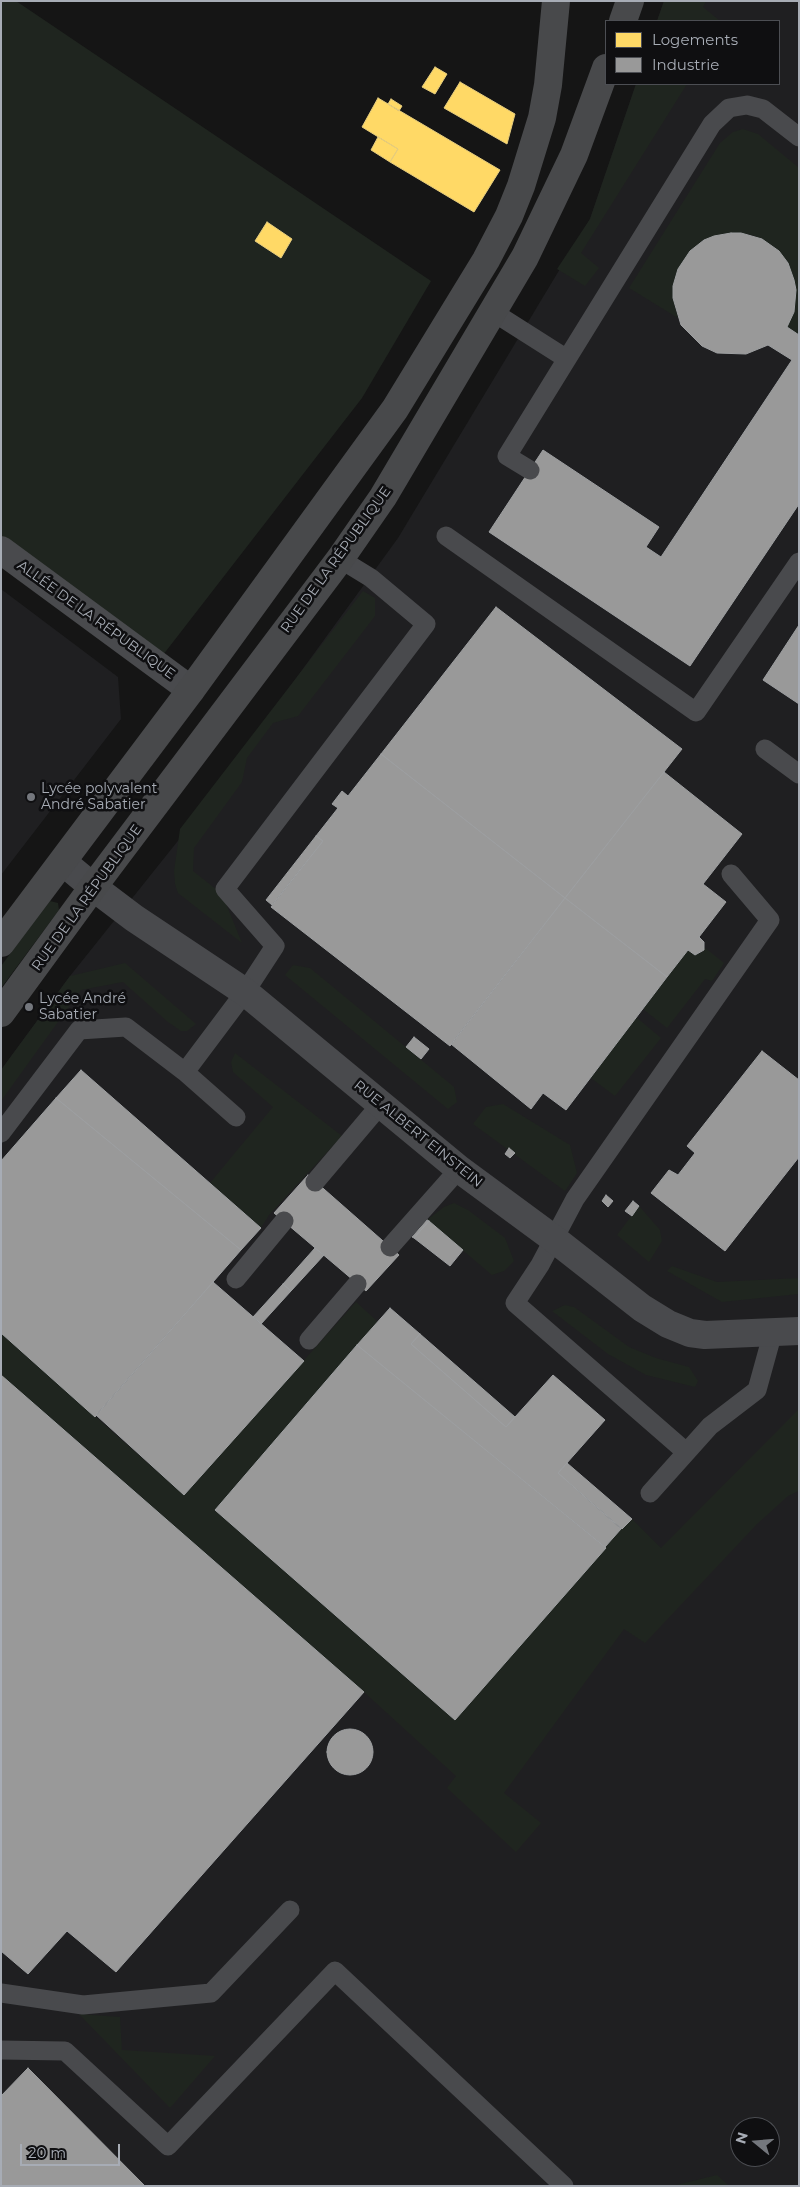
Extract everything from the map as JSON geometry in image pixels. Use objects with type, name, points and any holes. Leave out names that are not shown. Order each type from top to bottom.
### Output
[{"type":"main road","points":[[1,943],[191,690],[395,409],[486,260],[522,186],[537,136],[548,85],[556,1]]},
{"type":"main road","points":[[623,20],[630,1]]},
{"type":"main road","name":"RUE DE LA RÉPUBLIQUE","points":[[1,1013],[92,887],[340,559],[383,497],[525,257],[574,155],[605,71]]},
{"type":"street","name":"ALLÉE DE LA RÉPUBLIQUE","points":[[1,550],[191,690]]},
{"type":"street","name":"RUE ALBERT EINSTEIN","points":[[63,862],[92,887],[134,918],[245,992],[459,1169],[554,1239],[631,1300],[668,1324],[690,1333],[705,1335],[786,1332]]},
{"type":"lane","points":[[530,470],[507,456],[712,124],[729,108],[747,105],[763,109],[799,138]]},
{"type":"lane","points":[[493,312],[567,359]]},
{"type":"lane","points":[[446,536],[696,712],[799,562]]},
{"type":"lane","points":[[185,1072],[245,992],[275,946],[225,889],[426,624],[372,578],[340,559]]},
{"type":"lane","points":[[766,748],[799,774]]},
{"type":"lane","points":[[686,1452],[515,1303],[540,1265],[575,1199],[770,920],[731,874]]},
{"type":"lane","points":[[1,1133],[80,1030],[126,1027],[185,1072],[236,1117]]},
{"type":"lane","points":[[315,1182],[381,1104]]},
{"type":"lane","points":[[390,1247],[459,1169]]},
{"type":"lane","points":[[236,1278],[284,1221]]},
{"type":"lane","points":[[309,1340],[357,1284]]},
{"type":"lane","points":[[650,1492],[710,1426],[757,1390],[786,1332]]},
{"type":"lane","points":[[1,1993],[84,2005],[211,1993],[290,1910]]},
{"type":"lane","points":[[1,2050],[65,2051],[168,2146],[335,1971],[564,2186]]},
{"type":"shaded area","points":[[1,1],[16,1],[431,281],[362,398],[163,655],[1,540]]},
{"type":"shaded area","points":[[664,1],[799,1],[799,2186],[1,2186],[1,1070],[70,976],[177,842],[398,538],[590,219],[636,85],[780,85],[780,20],[657,20]]},
{"type":"shaded area","points":[[664,1],[706,1],[703,7],[719,20],[657,20]]},
{"type":"shaded area","points":[[636,85],[686,85],[581,253],[599,268],[585,286],[557,269],[590,219]]},
{"type":"shaded area","points":[[743,129],[758,134],[799,168],[799,335],[787,327],[796,290],[788,263],[779,251],[762,239],[752,235],[731,233],[714,236],[704,240],[690,251],[678,269],[673,286],[673,298],[678,318],[629,288],[720,143],[733,132]]},
{"type":"shaded area","name":"Lycée polyvalent André Sabatier","points":[[1,589],[118,677],[121,719],[1,875]]},
{"type":"shaded area","points":[[363,591],[375,598],[375,616],[298,716],[273,723],[247,758],[242,782],[194,848],[193,871],[222,894],[242,943],[178,893],[174,871],[180,829]]},
{"type":"shaded area","points":[[50,901],[58,903],[59,910],[1,988],[1,966]]},
{"type":"shaded area","points":[[704,947],[724,963],[712,981],[705,979],[667,1028],[643,1009],[688,950],[693,954],[698,954],[704,951]]},
{"type":"shaded area","points":[[125,963],[196,1024],[187,1031],[181,1031],[168,1022],[123,982],[81,990],[1,1101],[1,1070],[70,976]]},
{"type":"shaded area","points":[[293,965],[310,968],[454,1087],[457,1102],[448,1109],[285,975]]},
{"type":"shaded area","points":[[636,1017],[661,1038],[615,1096],[591,1078]]},
{"type":"shaded area","points":[[235,1053],[342,1136],[269,1215],[261,1228],[210,1183],[273,1107],[233,1072],[231,1062]]},
{"type":"shaded area","points":[[503,1104],[570,1145],[577,1173],[565,1191],[473,1124],[486,1107]]},
{"type":"shaded area","points":[[454,1203],[468,1210],[505,1238],[514,1261],[504,1271],[492,1275],[427,1220],[444,1207]]},
{"type":"shaded area","points":[[639,1206],[660,1230],[662,1241],[649,1262],[617,1235]]},
{"type":"shaded area","points":[[672,1266],[717,1282],[799,1278],[799,1294],[722,1302],[667,1271]]},
{"type":"shaded area","points":[[356,1302],[378,1322],[215,1510],[455,1720],[621,1529],[632,1519],[661,1548],[799,1409],[799,1491],[788,1496],[757,1524],[645,1643],[624,1629],[504,1793],[541,1823],[516,1852],[447,1788],[456,1776],[364,1692],[1,1375],[1,1333],[184,1495]]},
{"type":"shaded area","points":[[565,1305],[574,1307],[629,1347],[656,1358],[689,1367],[698,1381],[695,1387],[646,1375],[608,1354],[552,1311]]},
{"type":"shaded area","points":[[79,2014],[120,2017],[122,2050],[215,2056],[170,2108]]},
{"type":"shaded area","points":[[717,2175],[729,2186],[672,2186]]},
{"type":"building: Logements","points":[[435,67],[447,74],[435,94],[422,87]]},
{"type":"building: Logements","points":[[460,82],[515,114],[507,144],[444,108]]},
{"type":"building: Logements","points":[[378,98],[500,170],[474,212],[390,162],[398,149],[362,127]]},
{"type":"building: Logements","points":[[391,99],[402,106],[399,111],[388,104]]},
{"type":"building: Logements","points":[[378,137],[398,149],[390,162],[371,150]]},
{"type":"building: Logements","points":[[267,222],[292,239],[281,258],[255,241]]},
{"type":"building: Industrie","points":[[731,233],[741,233],[762,239],[779,251],[788,263],[794,280],[796,290],[794,312],[787,327],[799,335],[799,504],[690,666],[489,532],[543,450],[659,527],[646,547],[661,557],[792,360],[768,345],[746,354],[717,353],[702,346],[681,325],[673,298],[673,286],[678,269],[690,251],[704,240]]},
{"type":"building: Industrie","points":[[496,607],[682,749],[565,898],[381,754]]},
{"type":"building: Industrie","points":[[799,625],[799,704],[763,680]]},
{"type":"building: Industrie","points":[[381,754],[565,898],[450,1046],[271,907],[323,841],[316,836],[338,808],[332,804],[342,791],[348,796]]},
{"type":"building: Industrie","points":[[664,772],[742,834],[703,884],[726,902],[699,937],[704,942],[704,950],[695,955],[688,950],[667,977],[565,898]]},
{"type":"building: Industrie","points":[[316,836],[323,841],[272,905],[266,900]]},
{"type":"building: Industrie","points":[[565,898],[667,977],[566,1110],[543,1093],[531,1109],[451,1044]]},
{"type":"building: Industrie","points":[[414,1037],[429,1049],[421,1059],[406,1047]]},
{"type":"building: Industrie","points":[[762,1051],[799,1080],[799,1157],[725,1251],[651,1193],[669,1170],[678,1175],[695,1153],[687,1146]]},
{"type":"building: Industrie","points":[[81,1070],[261,1228],[241,1250],[56,1098]]},
{"type":"building: Industrie","points":[[56,1098],[241,1250],[95,1417],[1,1333],[1,1161]]},
{"type":"building: Industrie","points":[[509,1148],[515,1153],[510,1158],[505,1154]]},
{"type":"building: Industrie","points":[[308,1175],[399,1255],[366,1291],[274,1213]]},
{"type":"building: Industrie","points":[[606,1195],[613,1201],[608,1207],[602,1201]]},
{"type":"building: Industrie","points":[[633,1201],[639,1206],[632,1216],[625,1211]]},
{"type":"building: Industrie","points":[[427,1220],[429,1221],[414,1238],[412,1237]]},
{"type":"building: Industrie","points":[[429,1221],[463,1250],[450,1266],[414,1238]]},
{"type":"building: Industrie","points":[[315,1248],[324,1255],[291,1291],[283,1284]]},
{"type":"building: Industrie","points":[[213,1282],[304,1361],[184,1495],[96,1415]]},
{"type":"building: Industrie","points":[[283,1284],[291,1291],[261,1324],[253,1317]]},
{"type":"building: Industrie","points":[[390,1308],[420,1334],[411,1344],[506,1427],[553,1375],[605,1420],[558,1473],[621,1529],[605,1547],[357,1345]]},
{"type":"building: Industrie","points":[[420,1334],[515,1417],[506,1427],[411,1344]]},
{"type":"building: Industrie","points":[[357,1345],[606,1548],[455,1720],[215,1510]]},
{"type":"building: Industrie","points":[[1,1375],[364,1692],[116,1972],[67,1931],[28,1974],[1,1951]]},
{"type":"building: Industrie","points":[[567,1463],[632,1519],[622,1529],[558,1473]]},
{"type":"building: Industrie","points":[[355,1729],[367,1735],[372,1743],[372,1761],[367,1769],[359,1774],[345,1775],[333,1769],[328,1761],[327,1747],[333,1735],[341,1730]]},
{"type":"building: Industrie","points":[[28,2068],[145,2186],[1,2186],[1,2096]]},
{"type":"place","name":"Lycée polyvalent André Sabatier","points":[[31,797]]},
{"type":"place","name":"Lycée André Sabatier","points":[[29,1007]]}]
